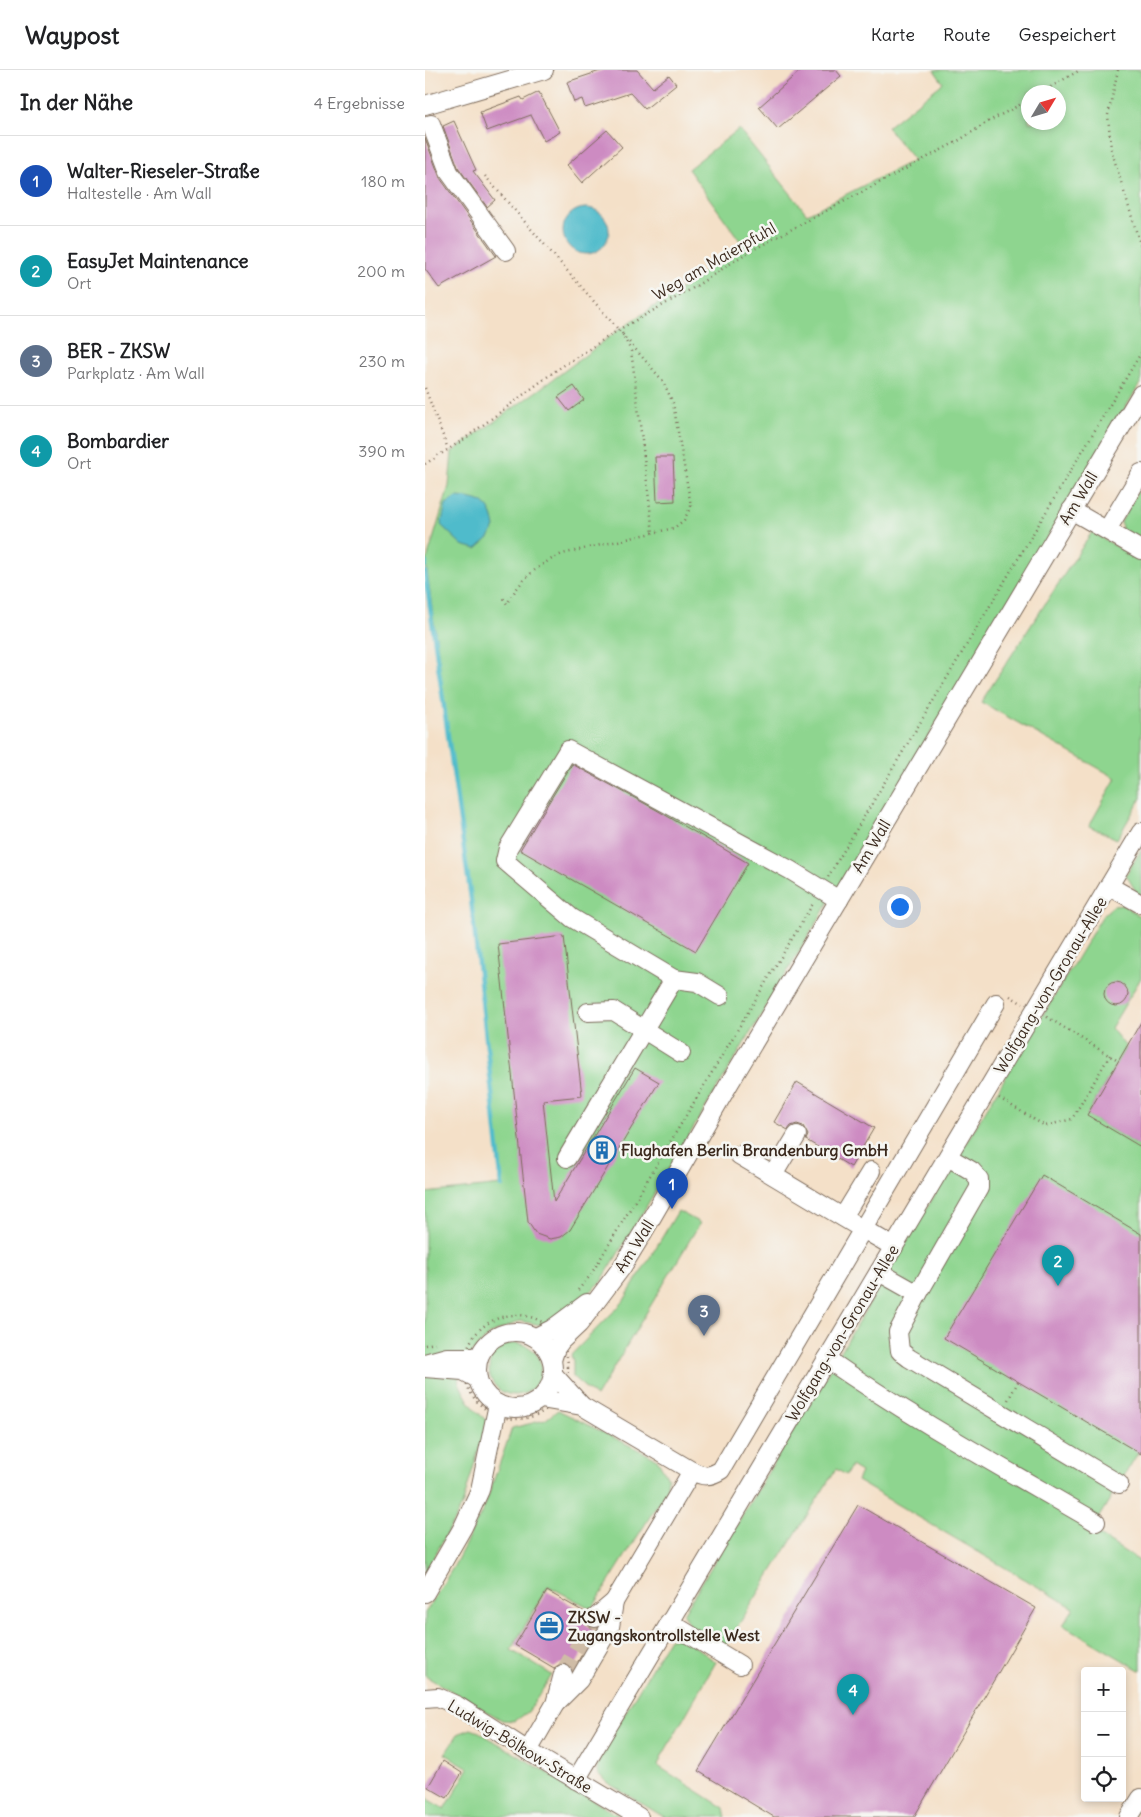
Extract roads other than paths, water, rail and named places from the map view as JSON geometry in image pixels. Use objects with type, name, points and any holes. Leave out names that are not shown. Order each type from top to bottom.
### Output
[{"type":"street","points":[[425,105],[544,70]]},
{"type":"street","points":[[431,124],[449,172],[506,251]]},
{"type":"street","name":"Am Wall","points":[[536,1337],[550,1326],[579,1324],[622,1267],[1141,394]]},
{"type":"street","points":[[1107,530],[1141,473]]},
{"type":"street","points":[[1071,510],[1141,550]]},
{"type":"street","points":[[720,996],[697,982],[674,979],[572,918],[505,861],[508,848],[568,750],[790,870],[839,900]]},
{"type":"street","name":"Wolfgang-von-Gronau-Allee","points":[[576,1780],[987,1091],[1027,1006],[1109,886],[1141,832]]},
{"type":"street","name":"Wolfgang-von-Gronau-Allee","points":[[1109,886],[1141,904]]},
{"type":"street","points":[[567,1158],[674,979]]},
{"type":"street","points":[[553,1367],[547,1392],[582,1406],[701,1476],[712,1476],[721,1470],[853,1223],[996,1004]]},
{"type":"street","points":[[588,1012],[614,1011],[681,1053]]},
{"type":"street","points":[[773,1175],[797,1135]]},
{"type":"street","points":[[739,1155],[893,1247]]},
{"type":"street","points":[[948,1157],[972,1171],[979,1179],[979,1188],[898,1332],[900,1351],[1119,1484]]},
{"type":"street","points":[[853,1223],[871,1171]]},
{"type":"street","points":[[879,1272],[918,1294]]},
{"type":"street","name":"Am Wall","points":[[550,1326],[556,1348],[553,1367]]},
{"type":"street","points":[[471,1366],[483,1348],[500,1334],[515,1331],[523,1332],[536,1337],[543,1344],[553,1367],[554,1396]]},
{"type":"street","points":[[425,1363],[447,1357],[471,1366],[482,1390],[504,1412]]},
{"type":"street","points":[[827,1359],[878,1394],[949,1438],[1096,1522]]},
{"type":"street","points":[[425,1368],[471,1366]]},
{"type":"street","points":[[504,1412],[554,1396]]},
{"type":"street","points":[[425,1593],[463,1527],[480,1490],[487,1462],[504,1412]]},
{"type":"street","points":[[595,1618],[614,1602],[692,1471]]},
{"type":"street","points":[[555,1704],[579,1680],[610,1627],[614,1602]]},
{"type":"street","points":[[669,1622],[741,1665]]},
{"type":"street","points":[[528,1751],[555,1704],[563,1674]]},
{"type":"street","name":"Ludwig-Bölkow-Straße","points":[[425,1698],[438,1697],[458,1706],[528,1751],[639,1817]]},
{"type":"street","points":[[1129,1817],[1141,1798]]},
{"type":"water","points":[[591,208],[595,209],[605,218],[608,222],[608,240],[599,250],[591,254],[581,254],[573,250],[564,240],[563,226],[567,218],[577,209]]},
{"type":"water","points":[[457,497],[479,501],[488,507],[491,512],[495,527],[489,538],[476,549],[462,545],[441,525],[446,504]]},
{"type":"waterway","points":[[425,572],[471,899],[502,1186]]},
{"type":"tunnel","points":[[563,1674],[595,1618]]},
{"type":"place","name":"Flughafen Berlin Brandenburg GmbH","points":[[602,1150]]},
{"type":"place","name":"Walter-Rieseler-Straße","points":[[672,1209]]},
{"type":"place","name":"EasyJet Maintenance","points":[[1058,1286]]},
{"type":"place","name":"BER - ZKSW","points":[[704,1336]]},
{"type":"place","name":"ZKSW - Zugangskontrollstelle West","points":[[549,1626]]},
{"type":"place","name":"Bombardier","points":[[853,1715]]}]
